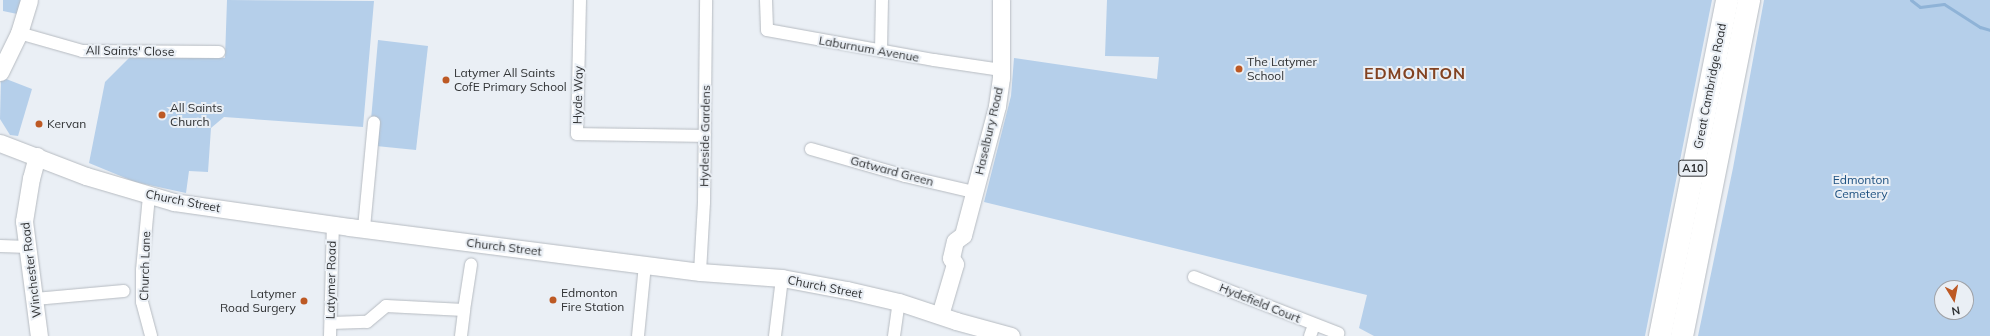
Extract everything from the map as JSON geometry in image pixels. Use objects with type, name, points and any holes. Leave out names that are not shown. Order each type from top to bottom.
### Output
[{"type":"highway","name":"Great Cambridge Road","points":[[1660,333],[1727,0]]},
{"type":"highway","name":"Great Cambridge Road","points":[[1682,335],[1749,0]]},
{"type":"highway","name":"A10","points":[[1660,333],[1682,335]]},
{"type":"main road","points":[[0,72],[19,33],[29,0]]},
{"type":"main road","name":"Haselbury Road","points":[[940,315],[955,264],[951,258],[955,241],[963,235],[997,106],[1001,70],[1001,0]]},
{"type":"main road","name":"Church Street","points":[[0,143],[86,176],[149,196],[174,202],[700,272],[782,278],[847,290],[899,302],[940,315],[969,331],[1011,336]]},
{"type":"main road","name":"Winchester Road","points":[[37,156],[31,178],[24,222],[39,336]]},
{"type":"street","name":"Hyde Way","points":[[580,0],[577,134],[705,136]]},
{"type":"street","name":"Hydeside Gardens","points":[[700,272],[704,202],[706,0]]},
{"type":"street","name":"Laburnum Avenue","points":[[766,0],[767,30],[881,51],[1001,70]]},
{"type":"street","points":[[881,51],[882,0]]},
{"type":"street","name":"All Saints' Close","points":[[19,33],[82,51],[219,52]]},
{"type":"street","points":[[364,228],[374,122]]},
{"type":"street","name":"Gatward Green","points":[[811,149],[905,176],[974,192]]},
{"type":"street","name":"Church Lane","points":[[149,196],[142,270],[142,302],[151,336]]},
{"type":"street","name":"Latymer Road","points":[[330,336],[333,224]]},
{"type":"street","points":[[0,246],[28,247]]},
{"type":"street","points":[[638,336],[645,265]]},
{"type":"street","points":[[461,336],[471,266]]},
{"type":"street","name":"Hydefield Court","points":[[1194,276],[1312,330],[1338,333]]},
{"type":"street","points":[[775,336],[782,278]]},
{"type":"street","points":[[35,299],[124,291]]},
{"type":"street","points":[[894,336],[899,302]]},
{"type":"street","points":[[330,323],[367,322],[386,306],[464,310]]},
{"type":"green space","points":[[3,0],[26,0],[22,15],[3,11]]},
{"type":"green space","points":[[227,0],[374,1],[363,127],[224,117],[211,128],[208,172],[189,171],[186,193],[135,182],[89,163],[105,82],[131,56],[225,58]]},
{"type":"green space","points":[[1107,0],[1712,0],[1645,336],[1374,336],[1359,328],[1367,295],[984,202],[1011,96],[1014,58],[1157,79],[1159,57],[1105,56]]},
{"type":"green space","name":"Edmonton Cemetery","points":[[1764,0],[1990,0],[1990,336],[1698,336],[1733,168]]},
{"type":"green space","points":[[378,40],[428,46],[416,150],[376,146],[371,120]]},
{"type":"green space","points":[[1,77],[32,89],[18,136],[10,135],[0,119]]},
{"type":"waterway","points":[[1911,0],[1920,7],[1944,4],[1980,27],[1990,30]]},
{"type":"place","name":"The Latymer School","points":[[1239,69]]},
{"type":"place","name":"Latymer All Saints CofE Primary School","points":[[446,80]]},
{"type":"place","name":"All Saints Church","points":[[162,115]]},
{"type":"place","name":"Kervan","points":[[39,124]]},
{"type":"place","name":"Edmonton Fire Station","points":[[553,300]]},
{"type":"place","name":"Latymer Road Surgery","points":[[304,301]]},
{"type":"district","name":"EDMONTON","points":[[1415,73]]}]
